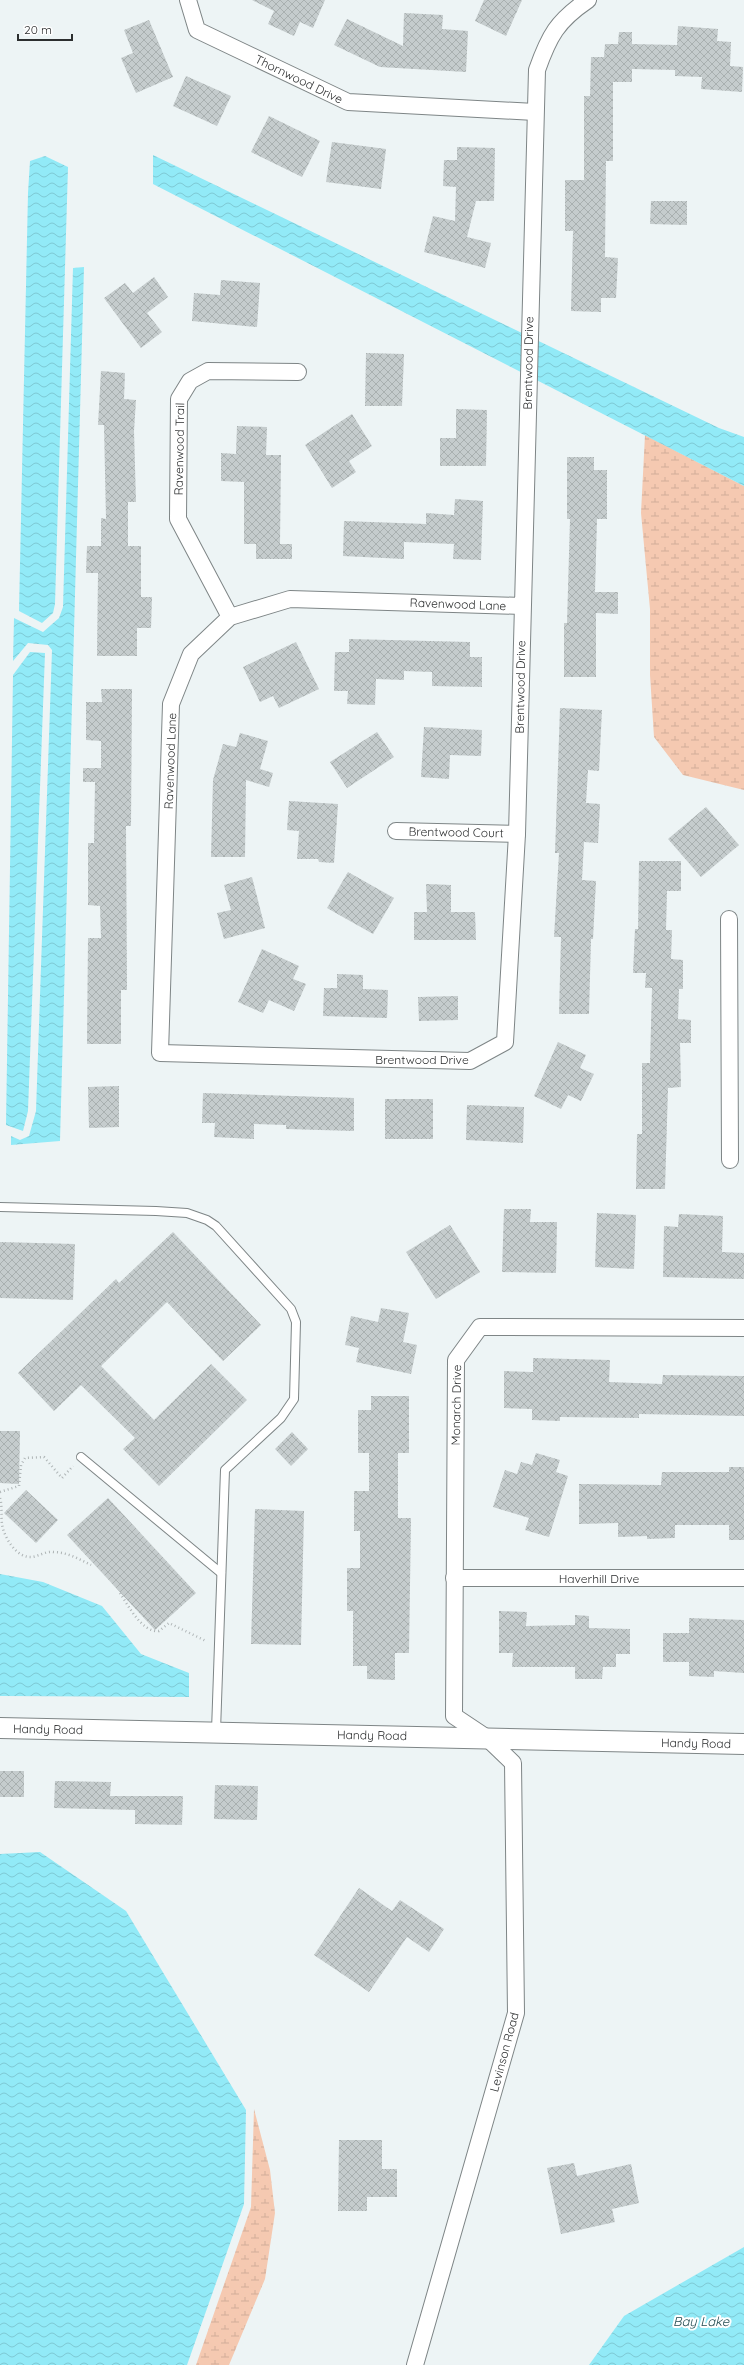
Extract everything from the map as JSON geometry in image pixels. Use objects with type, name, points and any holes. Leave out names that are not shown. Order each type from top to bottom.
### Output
[{"type":"street","name":"Thornwood Drive","points":[[188,0],[197,30],[348,102],[535,112]]},
{"type":"street","name":"Brentwood Drive","points":[[160,1053],[470,1061],[505,1042],[517,834],[537,70],[548,40],[568,13],[588,0]]},
{"type":"street","name":"Ravenwood Trail","points":[[230,617],[178,519],[179,399],[190,381],[208,371],[298,372]]},
{"type":"street","name":"Ravenwood Lane","points":[[160,1053],[171,704],[191,654],[230,617],[290,599],[522,606]]},
{"type":"street","name":"Brentwood Court","points":[[396,831],[517,834]]},
{"type":"street","points":[[729,919],[737,1043],[730,1160]]},
{"type":"street","name":"Monarch Drive","points":[[486,1738],[454,1716],[456,1360],[480,1327],[744,1328]]},
{"type":"street","name":"Haverhill Drive","points":[[454,1578],[744,1578]]},
{"type":"street","name":"Handy Road","points":[[0,1728],[216,1731],[744,1744]]},
{"type":"street","name":"Levinson Road","points":[[415,2365],[516,2013],[513,1764],[486,1738]]},
{"type":"lane","points":[[0,1208],[187,1213],[206,1220],[216,1226],[291,1309],[296,1322],[294,1399],[281,1418],[225,1470],[216,1731]]},
{"type":"lane","points":[[81,1457],[222,1573]]},
{"type":"path","points":[[0,1492],[18,1486],[21,1465],[25,1458],[44,1457],[62,1478],[81,1457]]},
{"type":"path","points":[[0,1498],[3,1529],[15,1550],[24,1556],[32,1556],[52,1551],[59,1552],[78,1558],[91,1565]]},
{"type":"path","points":[[120,1593],[141,1622],[150,1630],[159,1631],[169,1623],[219,1647]]},
{"type":"green space","points":[[645,435],[744,486],[744,790],[683,775],[654,737],[650,675],[650,609],[641,513]]},
{"type":"green space","points":[[254,2109],[270,2170],[275,2213],[265,2279],[229,2365],[196,2365],[251,2207]]},
{"type":"water","points":[[153,155],[719,428],[744,437],[744,486],[153,184]]},
{"type":"water","points":[[45,156],[68,167],[55,604],[53,613],[42,623],[19,611],[28,193],[30,161]]},
{"type":"water","points":[[84,267],[60,1141],[11,1145],[11,1136],[20,1140],[29,1136],[36,1111],[52,650],[48,645],[28,643],[13,661],[14,618],[43,632],[59,618],[63,607],[73,268]]},
{"type":"water","points":[[30,652],[45,653],[28,1111],[23,1131],[6,1125],[13,675]]},
{"type":"water","points":[[0,1574],[43,1582],[102,1606],[141,1654],[189,1673],[189,1697],[0,1696]]},
{"type":"water","points":[[40,1852],[126,1911],[246,2110],[244,2204],[187,2365],[0,2365],[0,1854]]},
{"type":"water","name":"Bay Lake","points":[[744,2247],[744,2365],[589,2365],[624,2316]]},
{"type":"building","points":[[252,0],[325,0],[313,28],[300,22],[294,36],[268,24],[274,11]]},
{"type":"building","points":[[484,0],[522,0],[506,36],[475,21]]},
{"type":"building","points":[[404,13],[443,15],[442,29],[468,31],[466,72],[380,67],[334,45],[347,19],[403,46]]},
{"type":"building","points":[[149,20],[173,77],[136,93],[121,58],[133,53],[124,30]]},
{"type":"building","points":[[678,26],[718,29],[717,41],[731,42],[730,66],[743,67],[742,92],[701,89],[702,77],[675,76],[675,70],[632,69],[632,82],[613,82],[613,161],[606,161],[605,257],[618,258],[616,298],[601,298],[601,312],[571,311],[573,231],[565,231],[565,180],[584,180],[584,96],[590,96],[591,57],[604,57],[605,44],[618,44],[619,32],[632,32],[632,44],[677,45]]},
{"type":"building","points":[[186,76],[231,96],[217,126],[173,106]]},
{"type":"building","points":[[269,116],[320,141],[302,177],[251,152]]},
{"type":"building","points":[[332,142],[386,149],[381,189],[326,182]]},
{"type":"building","points":[[457,147],[495,148],[494,201],[476,201],[467,237],[491,243],[485,268],[424,252],[433,216],[455,221],[456,187],[443,186],[444,160],[457,160]]},
{"type":"building","points":[[651,201],[687,201],[687,225],[650,224]]},
{"type":"building","points":[[154,277],[168,297],[147,313],[162,332],[141,348],[104,298],[125,283],[133,293]]},
{"type":"building","points":[[221,280],[260,283],[257,327],[192,321],[194,293],[220,295]]},
{"type":"building","points":[[366,353],[404,354],[402,406],[365,406]]},
{"type":"building","points":[[101,371],[125,373],[124,399],[136,400],[134,431],[136,502],[128,502],[128,546],[141,546],[141,597],[152,597],[151,628],[137,628],[137,656],[97,656],[98,573],[86,573],[87,546],[101,546],[101,518],[106,519],[104,425],[98,425]]},
{"type":"building","points":[[456,409],[487,410],[486,466],[440,466],[440,438],[456,438]]},
{"type":"building","points":[[352,414],[372,446],[349,461],[356,472],[332,488],[305,445]]},
{"type":"building","points":[[237,426],[267,427],[266,455],[281,455],[280,544],[292,544],[292,559],[256,559],[256,544],[244,544],[244,482],[221,481],[221,453],[236,454]]},
{"type":"building","points":[[567,457],[594,457],[594,470],[607,470],[607,519],[597,519],[595,592],[618,592],[618,614],[596,613],[596,677],[564,677],[564,623],[567,623],[570,519],[567,519]]},
{"type":"building","points":[[455,499],[483,501],[481,560],[453,559],[454,544],[404,542],[404,559],[343,556],[344,521],[426,524],[426,513],[454,515]]},
{"type":"building","points":[[349,639],[470,642],[470,657],[482,657],[482,687],[432,686],[432,672],[404,671],[404,680],[376,679],[375,705],[347,704],[348,691],[334,691],[335,652],[349,652]]},
{"type":"building","points":[[296,642],[319,689],[279,708],[273,696],[260,702],[243,667]]},
{"type":"building","points":[[101,689],[132,689],[131,826],[126,826],[127,990],[121,990],[121,1044],[87,1044],[88,938],[101,938],[100,906],[88,905],[88,843],[94,843],[95,782],[83,782],[83,768],[101,768],[101,741],[86,740],[86,702],[102,702]]},
{"type":"building","points":[[560,708],[602,710],[599,771],[588,770],[586,803],[600,804],[598,843],[584,842],[582,880],[596,881],[593,939],[591,939],[589,1014],[559,1014],[561,937],[554,937],[559,853],[555,853]]},
{"type":"building","points":[[424,727],[482,730],[481,756],[450,755],[449,779],[421,777]]},
{"type":"building","points":[[377,732],[394,757],[347,788],[330,762]]},
{"type":"building","points":[[240,733],[268,741],[260,769],[273,773],[269,787],[246,780],[245,857],[211,857],[213,780],[223,744],[236,747]]},
{"type":"building","points":[[289,801],[338,804],[334,863],[319,862],[318,859],[297,859],[299,831],[287,830]]},
{"type":"building","points":[[706,807],[739,845],[701,877],[668,839]]},
{"type":"building","points":[[639,861],[681,861],[681,891],[667,891],[666,930],[672,930],[671,959],[683,960],[683,989],[679,989],[678,1019],[691,1020],[691,1043],[680,1043],[681,1087],[668,1088],[665,1189],[636,1189],[637,1134],[642,1134],[642,1063],[650,1063],[652,988],[645,988],[646,973],[633,973],[635,929],[638,929]]},
{"type":"building","points":[[348,872],[394,898],[373,934],[327,908]]},
{"type":"building","points":[[252,877],[265,928],[224,939],[217,913],[231,910],[224,885]]},
{"type":"building","points":[[426,884],[451,885],[451,912],[475,912],[476,940],[414,940],[414,912],[427,912]]},
{"type":"building","points":[[262,949],[299,966],[293,979],[306,984],[294,1011],[269,1000],[263,1013],[238,1002]]},
{"type":"building","points":[[337,974],[363,975],[363,989],[388,990],[387,1018],[323,1016],[324,988],[337,988]]},
{"type":"building","points":[[458,996],[458,1020],[419,1021],[418,997]]},
{"type":"building","points":[[558,1042],[586,1055],[580,1068],[594,1074],[581,1101],[568,1095],[561,1109],[534,1096]]},
{"type":"building","points":[[119,1086],[119,1127],[89,1128],[88,1087]]},
{"type":"building","points":[[203,1093],[354,1098],[354,1131],[286,1129],[286,1125],[254,1124],[254,1139],[214,1137],[215,1123],[202,1123]]},
{"type":"building","points":[[385,1099],[433,1099],[433,1139],[385,1139]]},
{"type":"building","points":[[467,1105],[524,1107],[523,1143],[466,1140]]},
{"type":"building","points":[[504,1209],[531,1209],[530,1222],[557,1222],[556,1273],[502,1272]]},
{"type":"building","points":[[597,1213],[636,1215],[634,1269],[595,1267]]},
{"type":"building","points":[[679,1214],[723,1216],[722,1252],[744,1253],[744,1279],[663,1277],[664,1226],[678,1227]]},
{"type":"building","points":[[450,1225],[480,1272],[436,1299],[406,1252]]},
{"type":"building","points":[[173,1232],[261,1325],[223,1361],[167,1302],[101,1366],[154,1420],[211,1364],[247,1400],[159,1486],[123,1449],[135,1438],[81,1385],[54,1411],[18,1373],[116,1279],[119,1283]]},
{"type":"building","points":[[0,1242],[75,1244],[73,1300],[0,1298]]},
{"type":"building","points":[[381,1308],[409,1313],[403,1342],[417,1345],[411,1374],[356,1362],[359,1348],[345,1345],[351,1316],[378,1322]]},
{"type":"building","points":[[533,1358],[610,1360],[609,1382],[662,1384],[663,1375],[744,1376],[744,1416],[639,1414],[639,1418],[560,1417],[560,1421],[532,1420],[532,1409],[504,1408],[504,1371],[533,1372]]},
{"type":"building","points":[[371,1396],[409,1396],[409,1453],[398,1453],[398,1518],[411,1518],[409,1653],[395,1653],[395,1680],[367,1679],[367,1666],[353,1666],[353,1611],[347,1611],[347,1568],[360,1568],[360,1531],[354,1531],[354,1491],[369,1491],[369,1453],[358,1453],[358,1410],[371,1410]]},
{"type":"building","points":[[0,1431],[20,1431],[19,1484],[0,1483]]},
{"type":"building","points":[[292,1432],[308,1449],[291,1466],[275,1449]]},
{"type":"building","points":[[536,1453],[560,1460],[556,1472],[568,1476],[549,1537],[525,1530],[529,1518],[493,1507],[505,1470],[517,1474],[521,1462],[532,1465]]},
{"type":"building","points":[[729,1467],[744,1467],[744,1540],[729,1540],[729,1525],[675,1525],[675,1538],[647,1539],[647,1536],[618,1537],[618,1523],[579,1524],[579,1484],[661,1485],[662,1472],[729,1472]]},
{"type":"building","points":[[26,1490],[58,1520],[36,1543],[4,1513]]},
{"type":"building","points":[[108,1498],[196,1593],[155,1630],[67,1535]]},
{"type":"building","points":[[255,1509],[304,1511],[301,1645],[251,1644]]},
{"type":"building","points":[[499,1611],[527,1612],[526,1626],[575,1625],[575,1615],[589,1616],[589,1628],[630,1629],[630,1654],[616,1654],[616,1667],[603,1667],[602,1679],[575,1679],[575,1667],[512,1667],[513,1653],[499,1653]]},
{"type":"building","points":[[689,1618],[744,1620],[744,1673],[714,1671],[714,1677],[689,1676],[689,1662],[663,1662],[663,1633],[689,1633]]},
{"type":"building","points":[[0,1771],[24,1771],[24,1797],[0,1797]]},
{"type":"building","points":[[55,1781],[111,1782],[110,1796],[183,1796],[182,1825],[135,1824],[135,1810],[54,1808]]},
{"type":"building","points":[[215,1785],[258,1786],[257,1820],[214,1819]]},
{"type":"building","points":[[359,1888],[392,1911],[400,1900],[444,1929],[429,1952],[407,1937],[369,1992],[314,1955]]},
{"type":"building","points":[[339,2140],[382,2140],[382,2169],[397,2169],[397,2197],[367,2197],[367,2211],[338,2211]]},
{"type":"building","points":[[574,2163],[577,2176],[631,2164],[639,2203],[612,2209],[615,2222],[561,2234],[547,2168]]}]
